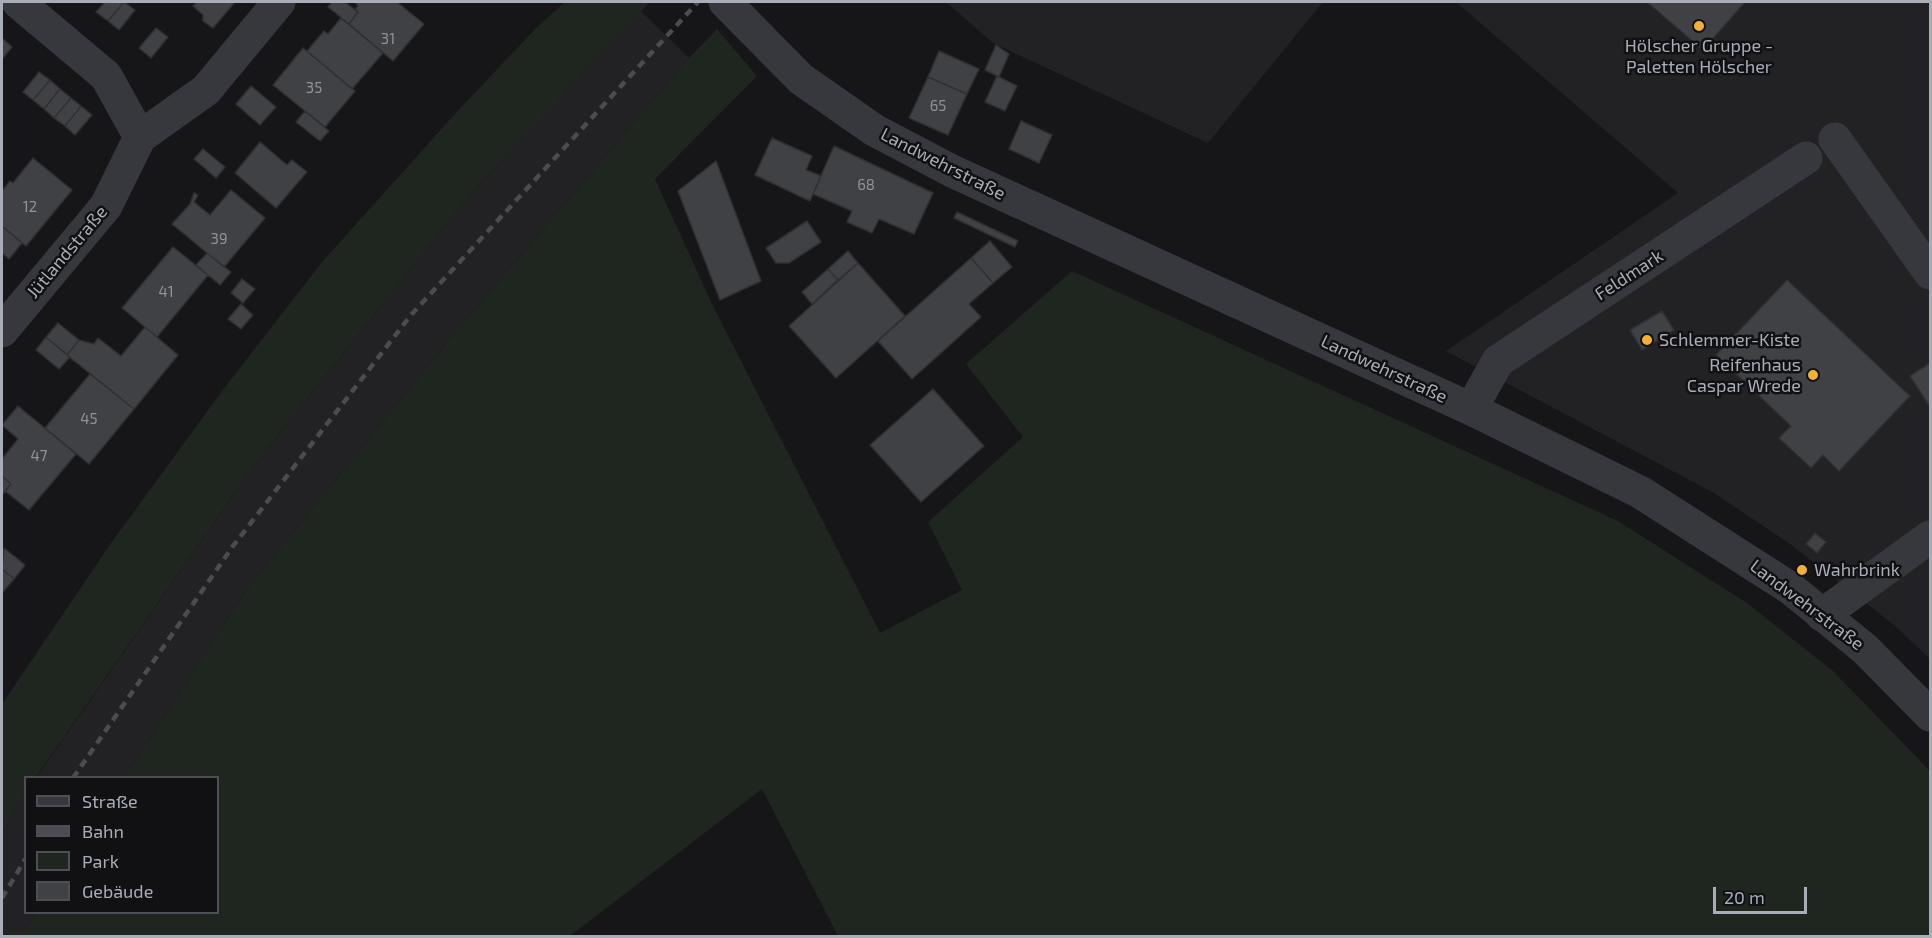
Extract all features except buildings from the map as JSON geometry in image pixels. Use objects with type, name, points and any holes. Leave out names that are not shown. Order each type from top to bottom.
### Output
[{"type":"street","points":[[18,2],[106,76],[140,137]]},
{"type":"street","name":"Jütlandstraße","points":[[2,331],[106,206],[140,137],[206,90],[279,2]]},
{"type":"street","name":"Landwehrstraße","points":[[725,2],[801,79],[874,130],[952,171],[1471,409],[1640,492],[1766,572],[1822,615],[1865,649],[1930,715]]},
{"type":"street","points":[[1835,139],[1930,273]]},
{"type":"street","name":"Feldmark","points":[[1471,409],[1498,361],[1806,158]]},
{"type":"street","points":[[1822,615],[1930,537]]},
{"type":"shaded area","points":[[946,2],[1323,2],[1208,143],[993,43]]},
{"type":"shaded area","name":"Wahrbrink","points":[[1456,2],[1930,2],[1930,659],[1894,625],[1790,544],[1714,493],[1446,351],[1678,193]]},
{"type":"shaded area","points":[[641,11],[689,58],[457,330],[248,588],[125,776],[37,776],[255,464],[467,198]]},
{"type":"shaded area","points":[[24,795],[24,914],[35,914],[20,936],[2,936],[2,834]]},
{"type":"green space","points":[[565,2],[650,2],[467,198],[255,464],[37,776],[24,776],[24,795],[2,834],[2,704],[111,543],[222,391],[322,262],[453,116],[536,28]]},
{"type":"green space","points":[[717,29],[757,76],[655,179],[713,306],[880,633],[962,590],[928,522],[1023,437],[966,364],[1072,271],[1618,521],[1747,603],[1833,671],[1930,771],[1930,936],[838,936],[762,789],[570,936],[20,936],[35,914],[219,914],[219,776],[125,776],[248,588],[457,330],[689,58]]},
{"type":"railway","points":[[74,776],[233,546],[411,315],[698,2]]},
{"type":"railway","points":[[2,898],[24,861]]},
{"type":"place","name":"Hölscher Gruppe - Paletten Hölscher","points":[[1699,26]]},
{"type":"place","name":"Schlemmer-Kiste","points":[[1647,340]]},
{"type":"place","name":"Reifenhaus Caspar Wrede","points":[[1813,375]]},
{"type":"place","name":"Wahrbrink","points":[[1802,570]]}]
